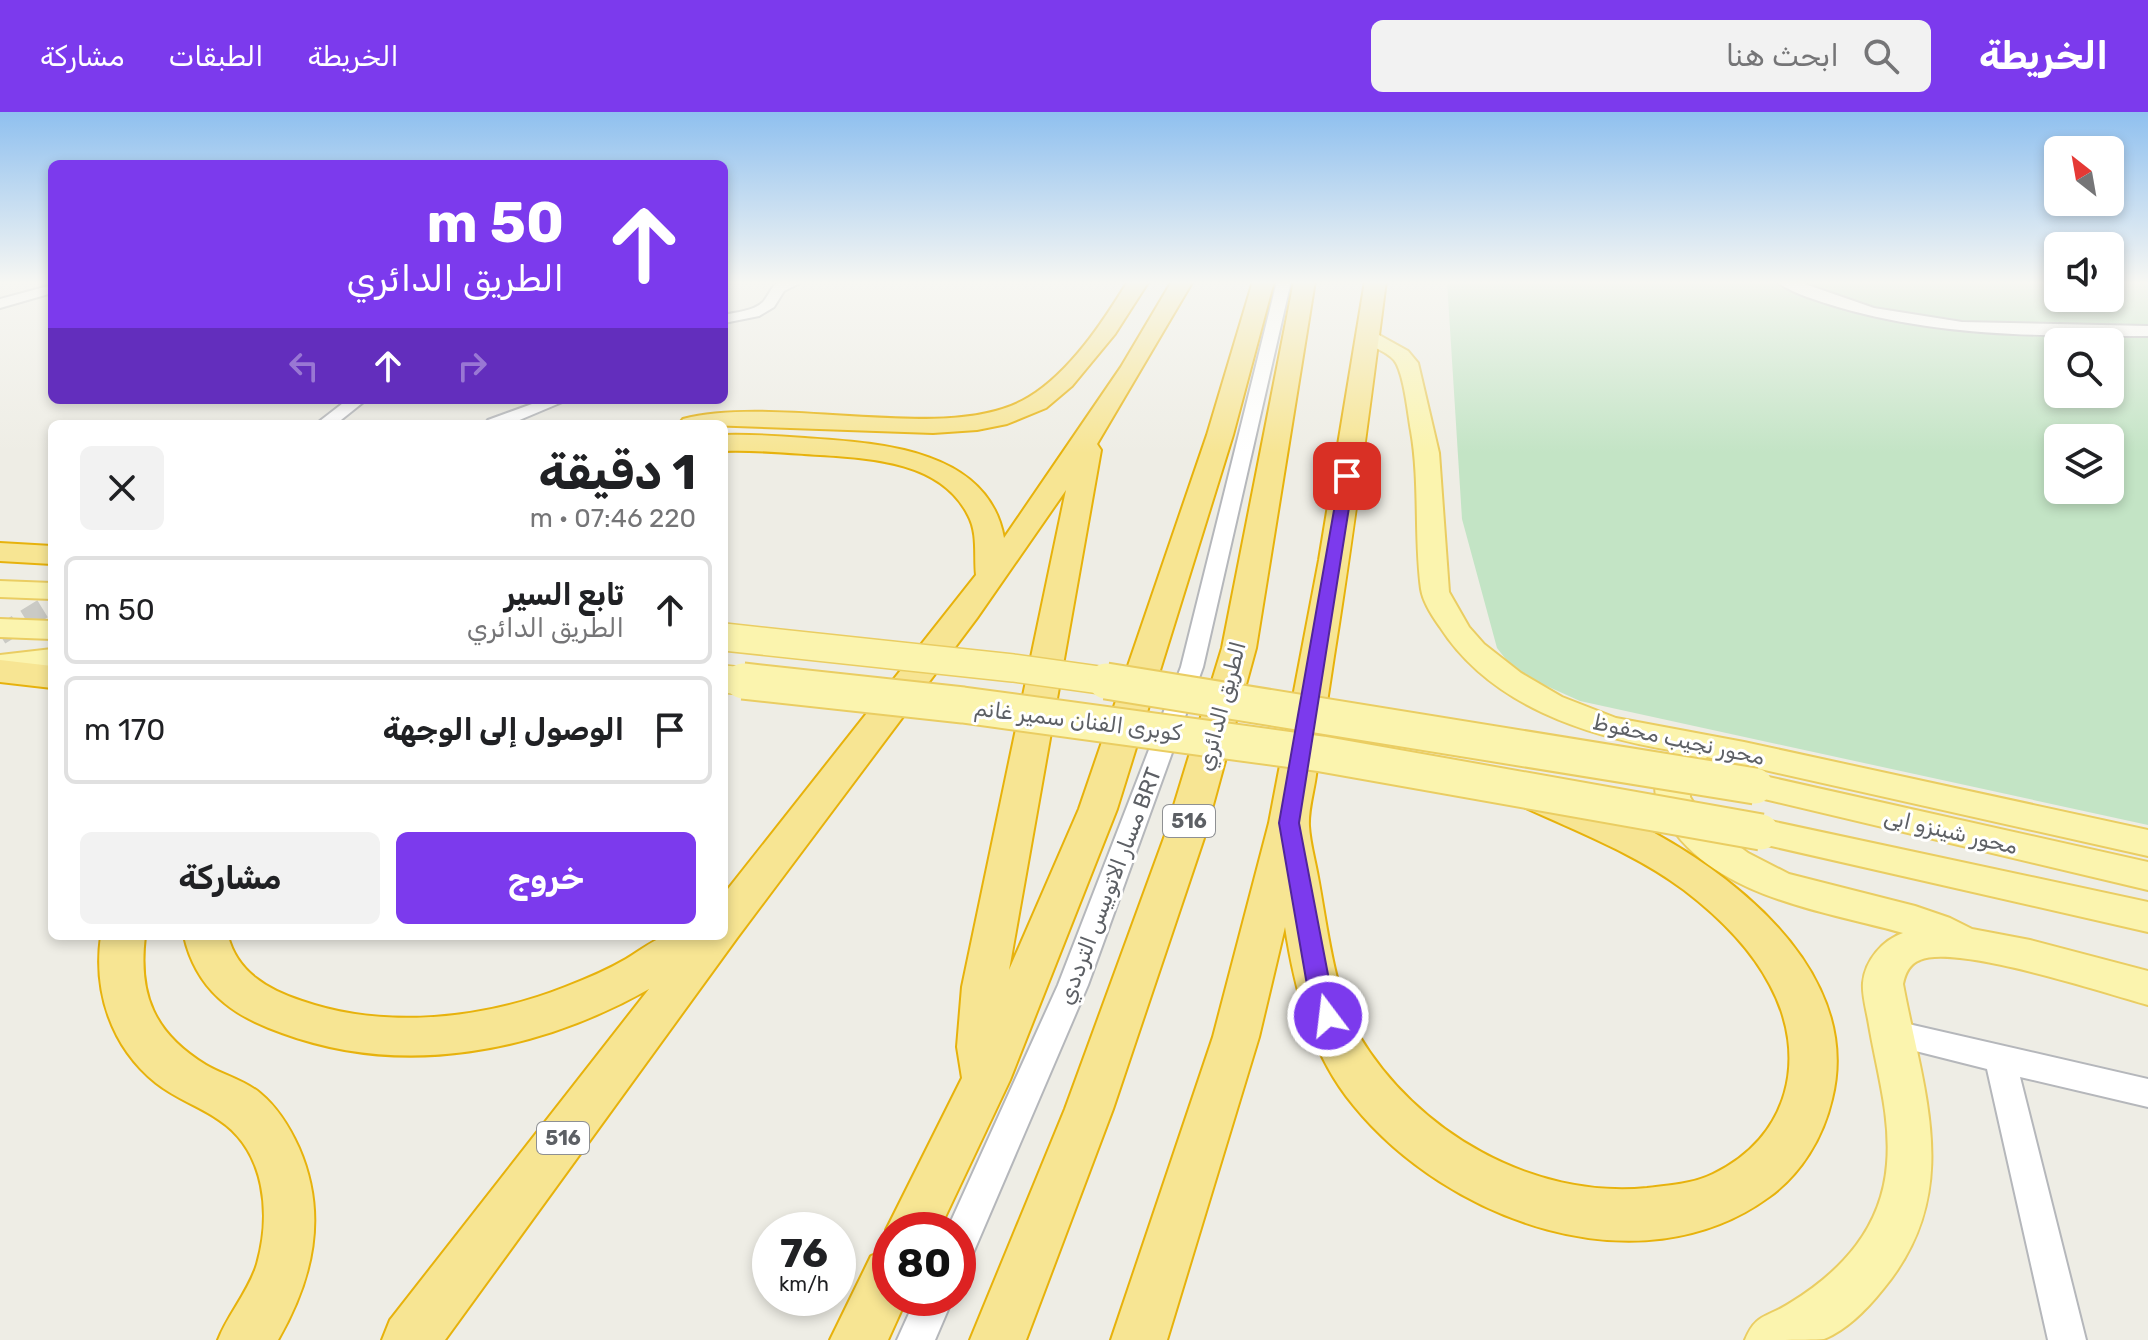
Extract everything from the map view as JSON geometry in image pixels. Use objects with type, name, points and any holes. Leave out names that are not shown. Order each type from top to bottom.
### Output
[{"type":"highway","points":[[728,421],[775,418],[941,425],[984,420],[1040,401],[1099,338]]},
{"type":"highway","name":"516","points":[[728,915],[991,574],[1090,440],[1153,338]]},
{"type":"highway","points":[[921,1212],[986,1080],[1098,809],[1220,435],[1248,338]]},
{"type":"highway","name":"الطريق الدائري","points":[[998,1340],[1089,1109],[1184,838],[1239,648],[1295,338]]},
{"type":"highway","points":[[1139,1340],[1236,1037],[1289,823],[1370,338]]},
{"type":"highway","points":[[986,1080],[980,1047],[984,987],[1090,440]]},
{"type":"highway","points":[[728,443],[860,449],[901,457],[937,471],[965,490],[983,514],[988,527],[991,574]]},
{"type":"highway","points":[[0,552],[46,556]]},
{"type":"highway","points":[[0,671],[48,677]]},
{"type":"highway","points":[[1289,823],[1319,985],[1340,1046],[1384,1107],[1414,1135],[1449,1161],[1488,1182],[1530,1199],[1572,1210],[1615,1216],[1657,1214],[1697,1206],[1731,1193],[1760,1174],[1784,1151],[1800,1125],[1810,1096],[1814,1066],[1811,1034],[1801,1002],[1786,971],[1766,942],[1723,898],[1683,869],[1651,850],[1515,786]]},
{"type":"highway","points":[[123,940],[120,980],[126,1010],[141,1037],[162,1060],[190,1081],[242,1108],[262,1127],[277,1151],[286,1180],[289,1211],[287,1235],[277,1285],[246,1340]]},
{"type":"highway","points":[[207,940],[220,972],[238,991],[263,1007],[321,1028],[391,1037],[468,1032],[546,1014],[621,984],[697,940]]},
{"type":"highway","name":"516","points":[[410,1340],[709,940]]},
{"type":"highway","points":[[858,1340],[872,1312]]},
{"type":"main road","name":"محور نجيب محفوظ","points":[[1374,338],[1393,348],[1409,370],[1427,453],[1435,592],[1441,608],[1463,640],[1510,679],[1574,715],[1604,726],[1712,745],[2148,843]]},
{"type":"main road","points":[[0,589],[48,591]]},
{"type":"main road","points":[[0,628],[48,630]]},
{"type":"main road","name":"كوبرى الفنان سمير غانم","points":[[728,637],[1013,668],[1184,692],[1755,786]]},
{"type":"main road","points":[[0,665],[48,659]]},
{"type":"main road","name":"كوبرى الفنان سمير غانم","points":[[728,679],[1124,726],[1515,786],[1761,832]]},
{"type":"main road","points":[[1712,745],[1687,757],[1677,767],[1671,779],[1671,793],[1677,809],[1703,840],[1746,869],[1781,887],[1906,918],[1970,944],[2148,988]]},
{"type":"main road","name":"محور شينزو ابى","points":[[1755,786],[2148,876]]},
{"type":"main road","name":"محور شينزو ابى","points":[[1761,832],[2148,917]]},
{"type":"main road","points":[[1770,1340],[1808,1322],[1840,1301],[1866,1275],[1885,1248],[1899,1219],[1909,1172],[1910,1124],[1883,984],[1885,970],[1892,959],[1916,944],[1932,941],[1970,944]]},
{"type":"street","name":"مسار الاتوبيس الترددي BRT","points":[[973,1212],[1073,985],[1192,667],[1270,338]]},
{"type":"street","points":[[1958,338],[1971,343]]},
{"type":"street","points":[[1994,347],[2013,343],[2018,338]]},
{"type":"street","points":[[331,420],[353,404]]},
{"type":"street","points":[[505,420],[548,404]]},
{"type":"street","points":[[1891,1033],[2148,1093]]},
{"type":"street","points":[[2000,1059],[2067,1340]]},
{"type":"street","points":[[916,1340],[927,1316]]},
{"type":"green space","points":[[1451,338],[2044,338],[2044,408],[2124,408],[2124,338],[2148,338],[2148,825],[1580,701],[1516,672],[1497,648],[1462,519]]},
{"type":"tunnel","points":[[0,635],[48,605]]},
{"type":"route","points":[[1328,1016],[1319,985],[1289,823],[1347,476]]}]
